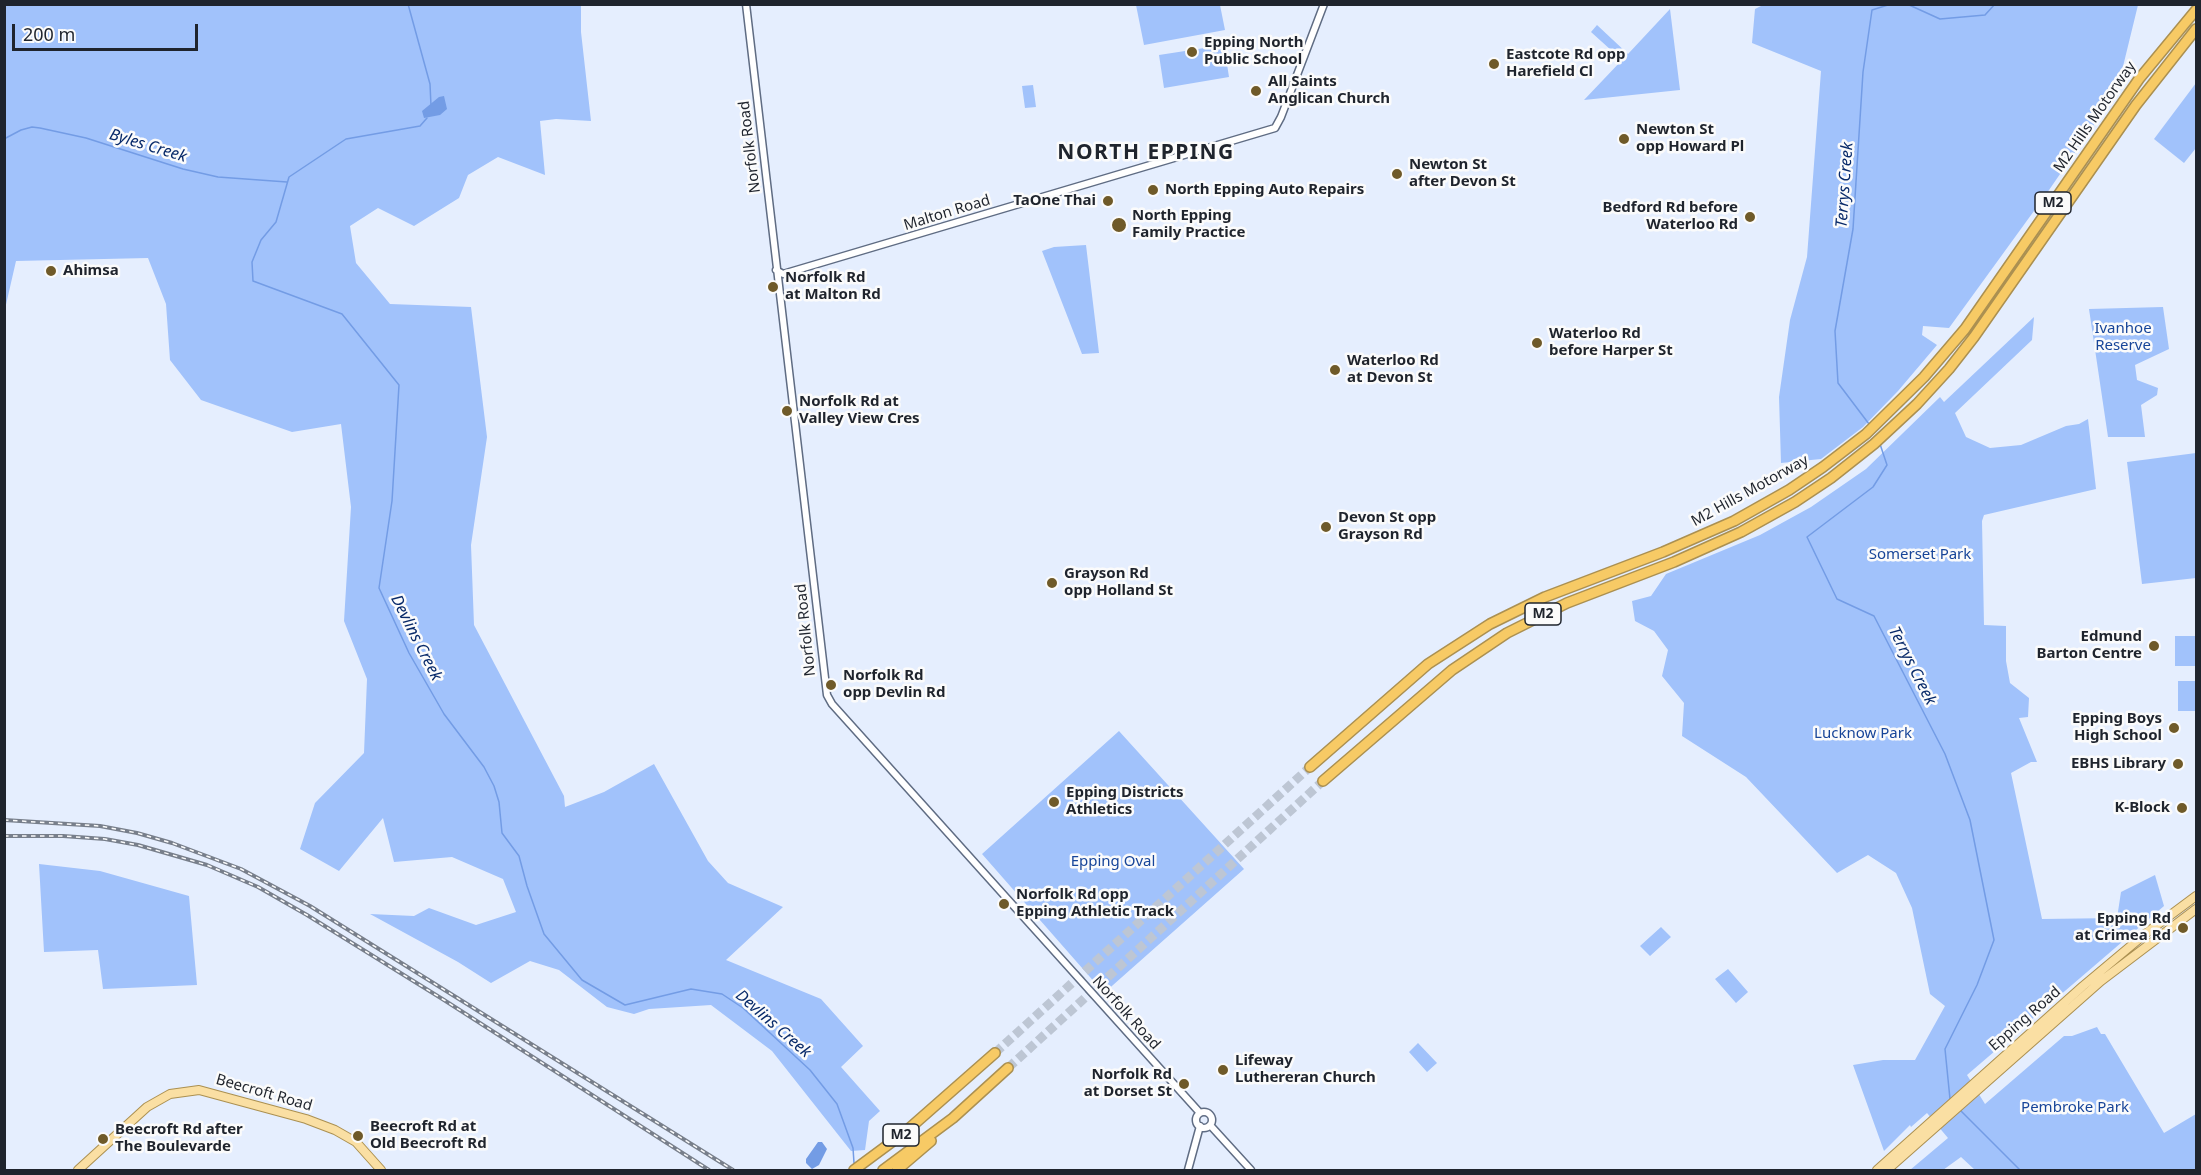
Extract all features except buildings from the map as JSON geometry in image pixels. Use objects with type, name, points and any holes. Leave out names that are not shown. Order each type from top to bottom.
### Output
[{"type":"highway","name":"M2 Hills Motorway","points":[[1310,767],[1421,670],[1490,624],[1545,597],[1704,536],[1788,490],[1866,434],[1907,395],[1965,329],[2139,79],[2196,10]]},
{"type":"highway","name":"M2 Hills Motorway","points":[[1323,781],[1452,670],[1507,633],[1577,598],[1709,547],[1795,502],[1849,464],[1917,404],[1949,369],[1974,337],[2136,105],[2196,29]]},
{"type":"highway","name":"M2","points":[[854,1170],[904,1133],[995,1053]]},
{"type":"highway","name":"M2","points":[[883,1170],[953,1118],[1008,1068]]},
{"type":"highway","points":[[897,1170],[930,1142],[953,1118]]},
{"type":"main road","name":"Epping Road","points":[[1887,1170],[1931,1126],[2131,946],[2196,896]]},
{"type":"main road","name":"Epping Road","points":[[1976,1085],[2101,981],[2196,909]]},
{"type":"main road","name":"Beecroft Road","points":[[78,1170],[147,1107],[170,1094],[199,1090],[328,1126],[356,1142],[381,1170]]},
{"type":"main road","name":"Epping Road","points":[[1877,1170],[1931,1126]]},
{"type":"street","name":"Norfolk Road","points":[[746,4],[824,686],[829,699],[1200,1113]]},
{"type":"street","name":"Malton Road","points":[[776,270],[783,274],[1275,128],[1281,118],[1324,4]]},
{"type":"street","points":[[1200,1113],[1211,1114],[1210,1125],[1200,1126],[1196,1120],[1200,1113]]},
{"type":"street","points":[[1210,1125],[1251,1170]]},
{"type":"street","points":[[1188,1170],[1200,1126]]},
{"type":"green space","points":[[1765,4],[2138,5],[2117,91],[2047,193],[1949,328],[1923,326],[1922,335],[1937,345],[1898,391],[1863,427],[1821,459],[1781,463],[1779,397],[1790,320],[1807,257],[1821,71],[1752,43],[1755,9]]},
{"type":"green space","points":[[5,5],[581,5],[581,32],[591,121],[556,119],[540,121],[545,175],[498,157],[468,175],[459,198],[414,226],[378,208],[350,226],[356,263],[390,304],[471,307],[487,437],[471,545],[474,625],[564,796],[565,807],[604,792],[654,764],[708,861],[728,883],[783,907],[726,960],[821,999],[863,1046],[841,1067],[880,1111],[869,1121],[865,1150],[851,1151],[772,1051],[711,1005],[649,1009],[634,1014],[607,1007],[559,970],[530,961],[491,983],[458,962],[370,914],[414,916],[429,908],[476,925],[516,912],[503,879],[452,857],[394,862],[383,818],[339,871],[300,849],[315,803],[364,753],[367,679],[344,621],[351,507],[341,424],[292,432],[201,400],[170,360],[166,304],[148,258],[16,261],[5,309]]},
{"type":"green space","points":[[1136,5],[1220,5],[1225,30],[1144,45]]},
{"type":"green space","points":[[1670,9],[1680,90],[1584,100],[1622,60],[1591,32],[1597,25],[1628,54]]},
{"type":"green space","points":[[1224,45],[1229,77],[1164,88],[1159,55]]},
{"type":"green space","points":[[2196,83],[2196,148],[2184,163],[2154,139]]},
{"type":"green space","points":[[1033,85],[1036,107],[1025,108],[1022,86]]},
{"type":"green space","points":[[1086,245],[1099,353],[1082,354],[1042,251],[1054,247]]},
{"type":"green space","name":"Ivanhoe Reserve","points":[[2163,307],[2169,349],[2135,365],[2137,380],[2158,388],[2157,395],[2141,405],[2145,437],[2108,437],[2089,309]]},
{"type":"green space","points":[[2034,317],[2032,340],[1955,413],[1966,437],[1990,448],[2021,445],[2088,419],[2096,489],[1984,515],[1982,521],[1984,625],[2006,626],[2006,661],[2010,683],[2029,698],[2028,717],[2019,718],[2037,762],[2031,762],[2011,773],[2042,919],[2117,918],[2121,892],[2155,875],[2164,906],[1967,1075],[1985,1104],[2064,1036],[2072,1036],[2097,1027],[2101,1034],[2105,1034],[2164,1133],[2196,1114],[2196,1170],[1975,1170],[1961,1157],[1943,1170],[1910,1170],[1948,1138],[1927,1113],[1911,1127],[1910,1125],[1884,1151],[1853,1065],[1883,1060],[1915,1060],[1945,1006],[1930,994],[1912,908],[1896,873],[1868,855],[1837,873],[1746,777],[1682,736],[1684,703],[1662,676],[1668,650],[1654,631],[1635,621],[1632,601],[1651,596],[1666,574],[1760,535],[1811,507],[1866,469],[1940,397],[1944,402]]},
{"type":"green space","points":[[2196,453],[2196,578],[2142,584],[2127,462]]},
{"type":"green space","points":[[2175,636],[2196,636],[2196,666],[2175,666]]},
{"type":"green space","points":[[2178,681],[2196,681],[2196,711],[2178,711]]},
{"type":"green space","name":"Epping Oval","points":[[1119,731],[1244,869],[1104,993],[982,854]]},
{"type":"green space","points":[[39,864],[100,871],[189,896],[197,985],[103,989],[98,950],[44,952]]},
{"type":"green space","points":[[1661,927],[1671,937],[1650,956],[1640,946]]},
{"type":"green space","points":[[1728,969],[1748,992],[1736,1003],[1715,979]]},
{"type":"green space","points":[[1418,1043],[1437,1063],[1427,1072],[1409,1052]]},
{"type":"shaded area","points":[[444,96],[447,109],[440,115],[424,118],[422,111],[439,97]]},
{"type":"shaded area","points":[[818,1142],[822,1142],[827,1149],[819,1165],[812,1169],[806,1163],[806,1159]]},
{"type":"waterway","name":"Devlins Creek","points":[[408,4],[430,84],[431,106]]},
{"type":"waterway","name":"Terrys Creek","points":[[1869,424],[1838,383],[1835,331],[1853,229],[1863,72],[1872,10],[1891,4]]},
{"type":"waterway","name":"Terrys Creek","points":[[1907,4],[1940,19],[1985,15],[1995,4]]},
{"type":"waterway","name":"Devlins Creek","points":[[427,118],[420,126],[346,139],[289,177],[276,222],[261,240],[252,262],[253,281],[342,314],[399,385],[392,501],[379,588],[409,653],[444,714],[484,767],[494,786],[499,802],[502,833],[519,856],[544,934],[582,980],[625,1005],[691,989],[722,994],[743,1008],[810,1070],[837,1104],[853,1148],[854,1163]]},
{"type":"waterway","name":"Byles Creek","points":[[4,139],[21,130],[32,127],[40,128],[86,138],[183,169],[218,177],[287,182]]},
{"type":"waterway","name":"Terrys Creek","points":[[1880,444],[1887,465],[1873,487],[1807,537],[1837,599],[1874,616],[1945,754],[1970,820],[1994,940],[1977,985],[1945,1049],[1950,1099]]},
{"type":"waterway","name":"Terrys Creek","points":[[1959,1109],[2020,1170]]},
{"type":"tunnel","points":[[995,1053],[1310,767]]},
{"type":"tunnel","points":[[1008,1068],[1323,781]]},
{"type":"railway","points":[[4,820],[100,826],[137,833],[172,843],[241,869],[310,906],[733,1170]]},
{"type":"railway","points":[[4,836],[63,836],[105,839],[138,845],[207,865],[258,887],[444,1000],[709,1170]]},
{"type":"place","name":"Epping North Public School","points":[[1192,52]]},
{"type":"place","name":"Eastcote Rd opp Harefield Cl","points":[[1494,64]]},
{"type":"place","name":"All Saints Anglican Church","points":[[1256,91]]},
{"type":"place","name":"Newton St opp Howard Pl","points":[[1624,139]]},
{"type":"place","name":"Newton St after Devon St","points":[[1397,174]]},
{"type":"place","name":"North Epping Auto Repairs","points":[[1153,190]]},
{"type":"place","name":"TaOne Thai","points":[[1108,201]]},
{"type":"place","name":"Bedford Rd before Waterloo Rd","points":[[1750,217]]},
{"type":"place","name":"North Epping Family Practice","points":[[1119,225]]},
{"type":"place","name":"Ahimsa","points":[[51,271]]},
{"type":"place","name":"Norfolk Rd at Malton Rd","points":[[773,287]]},
{"type":"place","name":"Waterloo Rd before Harper St","points":[[1537,343]]},
{"type":"place","name":"Waterloo Rd at Devon St","points":[[1335,370]]},
{"type":"place","name":"Norfolk Rd at Valley View Cres","points":[[787,411]]},
{"type":"place","name":"Devon St opp Grayson Rd","points":[[1326,527]]},
{"type":"place","name":"Grayson Rd opp Holland St","points":[[1052,583]]},
{"type":"place","name":"Edmund Barton Centre","points":[[2154,646]]},
{"type":"place","name":"Norfolk Rd opp Devlin Rd","points":[[831,685]]},
{"type":"place","name":"Epping Boys High School","points":[[2174,728]]},
{"type":"place","name":"EBHS Library","points":[[2178,764]]},
{"type":"place","name":"Epping Districts Athletics","points":[[1054,802]]},
{"type":"place","name":"K-Block","points":[[2182,808]]},
{"type":"place","name":"Norfolk Rd opp Epping Athletic Track","points":[[1004,904]]},
{"type":"place","name":"Epping Rd at Crimea Rd","points":[[2183,928]]},
{"type":"place","name":"Lifeway Luthereran Church","points":[[1223,1070]]},
{"type":"place","name":"Norfolk Rd at Dorset St","points":[[1184,1084]]},
{"type":"place","name":"Beecroft Rd at Old Beecroft Rd","points":[[358,1136]]},
{"type":"place","name":"Beecroft Rd after The Boulevarde","points":[[103,1139]]},
{"type":"district","name":"NORTH EPPING","points":[[1146,153]]},
{"type":"park label","name":"Somerset Park","points":[[1920,555]]},
{"type":"park label","name":"Lucknow Park","points":[[1863,734]]},
{"type":"park label","name":"Pembroke Park","points":[[2075,1108]]}]
